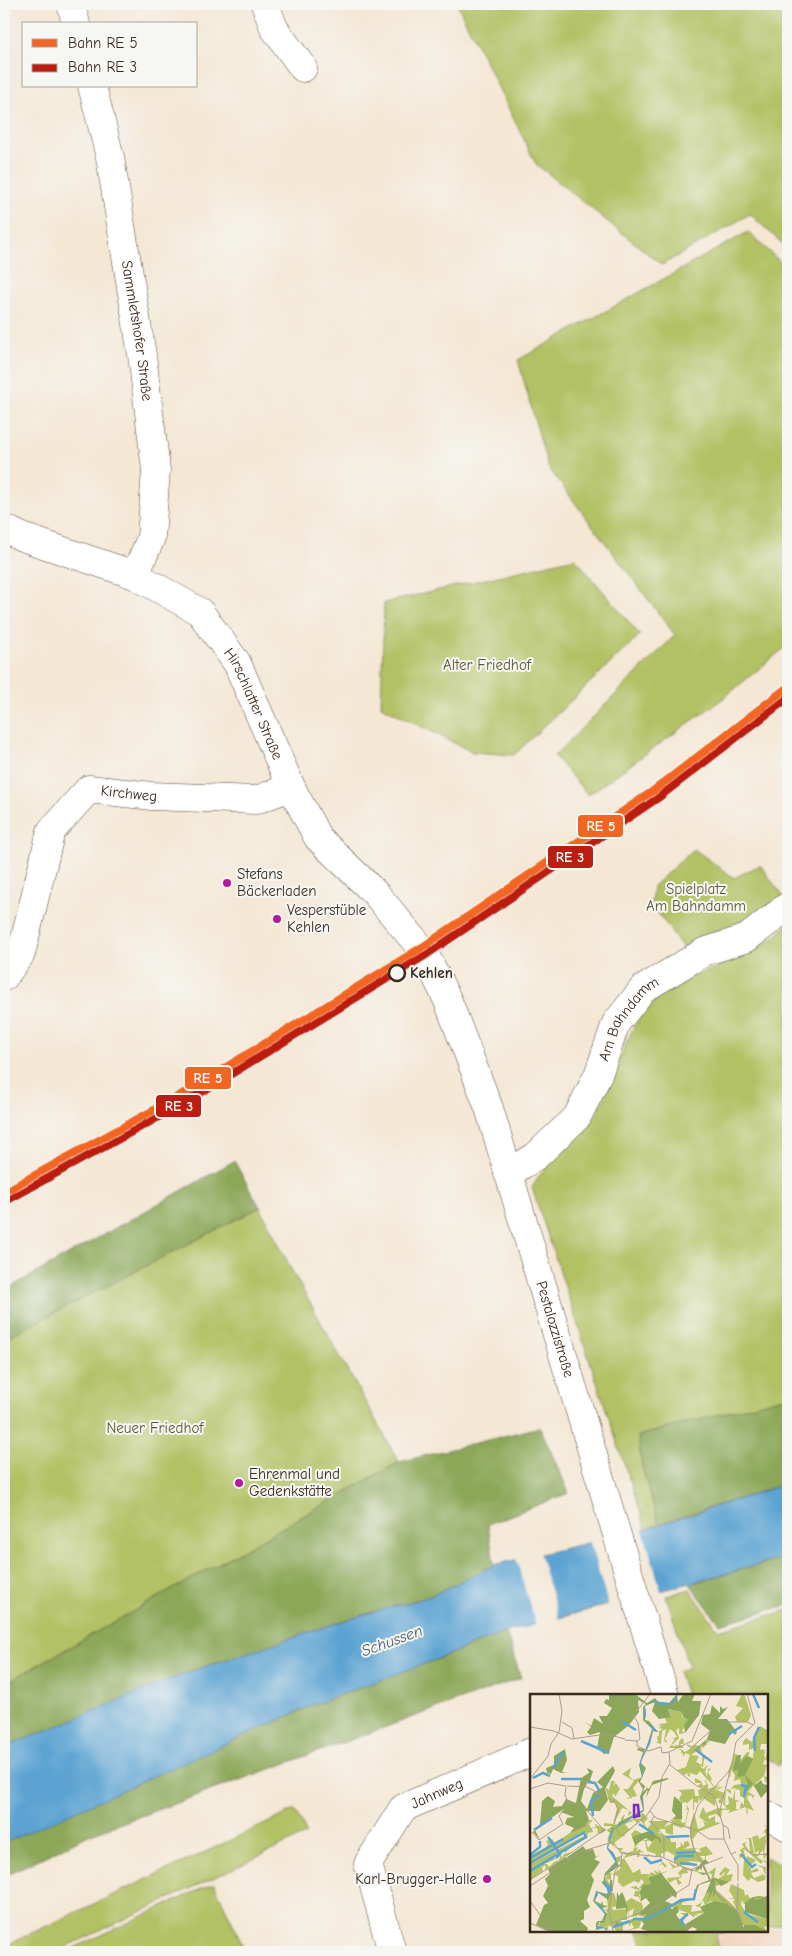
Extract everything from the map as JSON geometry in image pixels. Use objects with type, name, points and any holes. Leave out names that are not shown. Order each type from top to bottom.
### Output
[{"type":"street","points":[[71,4],[76,22]]},
{"type":"street","points":[[265,4],[274,28],[303,68]]},
{"type":"street","name":"Sammletshofer Straße","points":[[93,88],[110,157],[142,355],[156,470],[151,538],[135,575]]},
{"type":"street","name":"Hirschlatter Straße","points":[[4,528],[135,575],[200,612],[237,662],[291,787],[318,838],[375,893],[420,948],[432,968]]},
{"type":"street","name":"Kirchweg","points":[[4,977],[21,954],[51,831],[89,789],[152,796],[256,800],[291,787]]},
{"type":"street","name":"Am Bahndamm","points":[[508,1174],[536,1156],[577,1117],[598,1075],[616,1023],[642,989],[704,952],[747,938],[788,906]]},
{"type":"street","name":"Pestalozzistraße","points":[[432,968],[448,1001],[489,1108],[661,1683]]},
{"type":"street","name":"Jahnweg","points":[[392,1952],[368,1864],[403,1808],[530,1752]]},
{"type":"street","points":[[767,1815],[788,1827]]},
{"type":"shaded area","points":[[788,1927],[788,1952],[635,1952],[650,1944]]},
{"type":"green space","points":[[457,4],[788,4],[788,249],[750,214],[662,265],[536,164]]},
{"type":"green space","points":[[748,232],[788,269],[788,645],[721,700],[588,795],[554,756],[675,635],[548,467],[518,360]]},
{"type":"green space","name":"Alter Friedhof","points":[[575,558],[640,635],[514,755],[472,752],[381,706],[384,603]]},
{"type":"green space","name":"Spielplatz Am Bahndamm","points":[[694,849],[734,878],[760,865],[785,899],[727,940],[714,930],[683,948],[651,903],[653,886]]},
{"type":"green space","points":[[788,924],[788,1396],[638,1436],[642,1467],[659,1524],[646,1529],[532,1188],[537,1178],[581,1134],[596,1115],[630,1034],[648,1006],[672,987],[759,948]]},
{"type":"green space","points":[[234,1161],[260,1207],[4,1339],[4,1291]]},
{"type":"green space","name":"Neuer Friedhof","points":[[260,1207],[291,1269],[399,1462],[4,1684],[4,1339]]},
{"type":"green space","points":[[788,1396],[788,1483],[659,1524],[642,1467],[638,1436]]},
{"type":"green space","points":[[540,1427],[569,1493],[488,1524],[494,1565],[431,1596],[352,1618],[186,1673],[4,1748],[4,1684],[399,1462]]},
{"type":"green space","points":[[788,1557],[788,1605],[720,1624],[690,1584]]},
{"type":"green space","points":[[690,1589],[718,1630],[788,1610],[788,1754],[786,1752],[778,1766],[767,1758],[767,1694],[686,1694],[678,1671],[689,1667],[666,1596]]},
{"type":"green space","points":[[506,1632],[521,1678],[91,1834],[4,1876],[4,1843],[18,1836],[315,1704]]},
{"type":"green space","points":[[295,1810],[307,1834],[55,1952],[4,1952],[4,1946]]},
{"type":"green space","points":[[767,1858],[788,1868],[788,1924],[767,1927]]},
{"type":"green space","points":[[214,1883],[246,1952],[65,1952]]},
{"type":"green space","points":[[637,1931],[740,1931],[716,1934],[719,1952],[650,1952],[643,1947]]},
{"type":"water","name":"Schussen","points":[[788,1483],[788,1557],[506,1632],[315,1704],[4,1843],[4,1748],[186,1673],[352,1618],[431,1596],[494,1565],[646,1529]]},
{"type":"pier","points":[[642,1527],[662,1594],[609,1607],[589,1540]]},
{"type":"pier","points":[[539,1552],[559,1620],[536,1626],[516,1558]]},
{"type":"transit line","points":[[4,1192],[174,1099],[421,948],[653,791],[788,687]]},
{"type":"transit line","points":[[8,1200],[179,1106],[426,955],[658,798],[788,698]]},
{"type":"place","name":"Stefans Bäckerladen","points":[[227,883]]},
{"type":"place","name":"Vesperstüble Kehlen","points":[[277,919]]},
{"type":"place","name":"Kehlen","points":[[397,973]]},
{"type":"place","name":"Ehrenmal und Gedenkstätte","points":[[239,1483]]},
{"type":"place","name":"Karl-Brugger-Halle","points":[[487,1879]]}]
